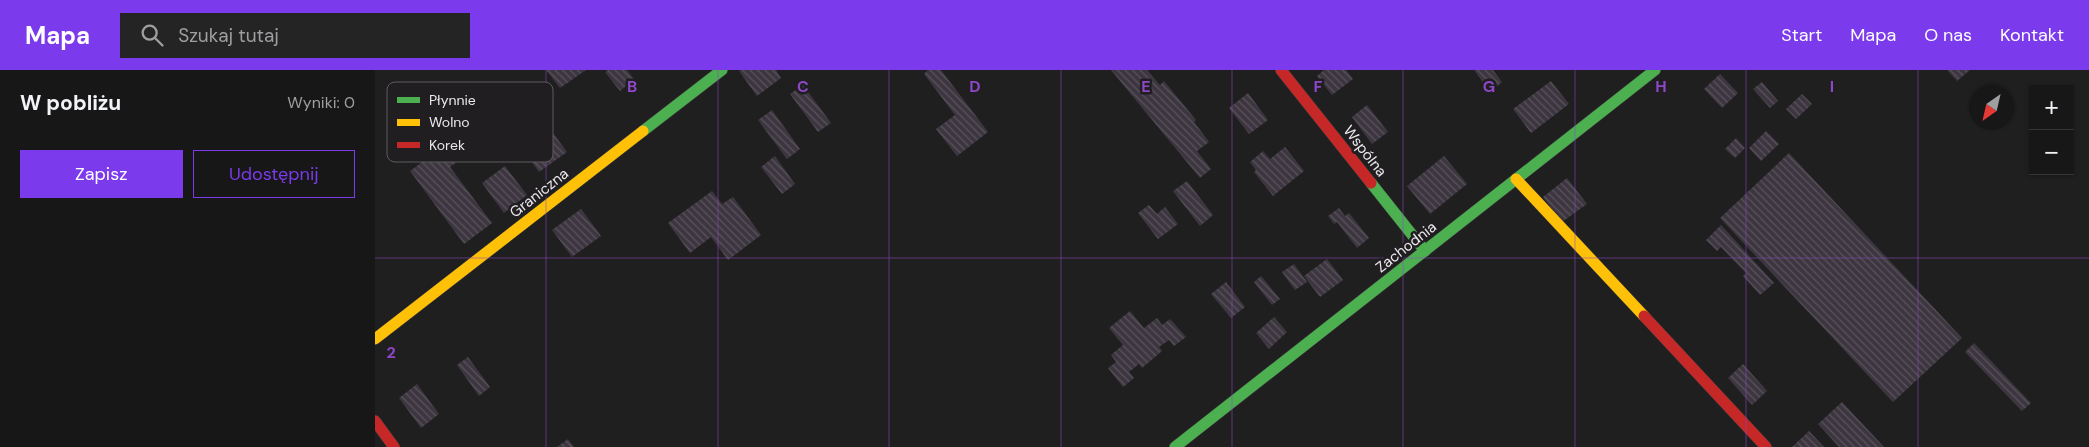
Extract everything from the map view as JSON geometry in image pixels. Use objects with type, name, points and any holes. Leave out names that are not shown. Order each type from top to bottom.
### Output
[{"type":"street","name":"Graniczna","points":[[375,339],[722,70]]},
{"type":"street","name":"Wspólna","points":[[1281,70],[1425,251]]},
{"type":"street","name":"Zachodnia","points":[[1175,447],[1655,70]]},
{"type":"street","points":[[1516,179],[1766,447]]},
{"type":"street","points":[[375,421],[394,447]]},
{"type":"building","points":[[546,70],[586,70],[560,88]]},
{"type":"building","points":[[608,70],[627,70],[634,79],[620,91],[605,72]]},
{"type":"building","points":[[776,70],[781,78],[757,96],[739,71]]},
{"type":"building","points":[[928,70],[941,70],[988,132],[957,156],[936,129],[955,115],[924,74]]},
{"type":"building","points":[[1111,70],[1147,70],[1160,85],[1164,81],[1196,120],[1194,122],[1209,142],[1197,151],[1211,169],[1200,178]]},
{"type":"building","points":[[1324,70],[1346,70],[1353,79],[1332,95],[1317,76]]},
{"type":"building","points":[[1474,70],[1493,70],[1502,82],[1490,92]]},
{"type":"building","points":[[1947,70],[1970,70],[1957,81]]},
{"type":"building","points":[[1720,74],[1738,93],[1722,108],[1704,89]]},
{"type":"building","points":[[1551,81],[1569,104],[1531,133],[1513,109]]},
{"type":"building","points":[[1762,82],[1778,101],[1770,108],[1753,89]]},
{"type":"building","points":[[803,85],[831,123],[818,132],[790,94]]},
{"type":"building","points":[[1248,93],[1268,120],[1249,134],[1229,108]]},
{"type":"building","points":[[1802,94],[1812,104],[1796,119],[1786,109]]},
{"type":"building","points":[[1367,105],[1388,132],[1372,144],[1352,117]]},
{"type":"building","points":[[772,110],[800,149],[787,159],[758,120]]},
{"type":"building","points":[[1766,131],[1779,144],[1761,161],[1749,148]]},
{"type":"building","points":[[553,133],[567,152],[553,162]]},
{"type":"building","points":[[1736,138],[1745,148],[1735,158],[1725,149]]},
{"type":"building","points":[[1285,147],[1304,171],[1273,196],[1254,172],[1256,170],[1250,162],[1263,151],[1270,159]]},
{"type":"building","points":[[1789,153],[1962,338],[1893,402],[1720,218]]},
{"type":"building","points":[[775,156],[795,184],[782,194],[761,167]]},
{"type":"building","points":[[1444,156],[1467,184],[1430,214],[1407,186]]},
{"type":"building","points":[[422,162],[457,162],[450,167],[492,223],[464,244],[410,171]]},
{"type":"building","points":[[532,162],[553,162],[539,172]]},
{"type":"building","points":[[505,166],[527,195],[504,213],[482,183]]},
{"type":"building","points":[[1567,178],[1587,204],[1562,222],[1543,197]]},
{"type":"building","points":[[1187,181],[1213,215],[1200,226],[1173,191]]},
{"type":"building","points":[[712,191],[722,204],[733,197],[761,235],[728,260],[711,237],[690,253],[668,223]]},
{"type":"building","points":[[1149,205],[1157,214],[1165,207],[1178,224],[1158,239],[1138,213]]},
{"type":"building","points":[[1339,208],[1345,216],[1349,213],[1369,238],[1357,248],[1337,222],[1334,224],[1328,216]]},
{"type":"building","points":[[581,209],[601,236],[572,257],[552,230]]},
{"type":"building","points":[[1721,225],[1774,283],[1760,295],[1743,276],[1746,273],[1721,247],[1717,251],[1706,240]]},
{"type":"building","points":[[1327,259],[1343,280],[1320,297],[1304,276]]},
{"type":"building","points":[[1294,264],[1307,282],[1295,290],[1282,272]]},
{"type":"building","points":[[1261,276],[1280,299],[1272,305],[1254,282]]},
{"type":"building","points":[[1226,282],[1245,307],[1231,318],[1211,294]]},
{"type":"building","points":[[1130,311],[1144,328],[1157,318],[1162,325],[1170,319],[1186,337],[1174,346],[1169,340],[1159,347],[1162,351],[1142,368],[1139,364],[1129,372],[1134,378],[1123,387],[1108,368],[1116,362],[1111,355],[1123,345],[1109,328]]},
{"type":"building","points":[[1274,317],[1287,332],[1269,349],[1256,333]]},
{"type":"building","points":[[1974,343],[2031,403],[2022,411],[1965,352]]},
{"type":"building","points":[[468,357],[490,387],[479,396],[457,365]]},
{"type":"building","points":[[1743,364],[1767,391],[1752,405],[1728,378]]},
{"type":"building","points":[[417,384],[439,414],[421,428],[399,398]]},
{"type":"building","points":[[1842,402],[1884,447],[1839,447],[1818,424]]},
{"type":"building","points":[[1809,431],[1824,447],[1792,447]]},
{"type":"building","points":[[568,439],[574,447],[557,447]]},
{"type":"traffic: fast","points":[[643,131],[722,70]]},
{"type":"traffic: fast","points":[[1175,447],[1655,70]]},
{"type":"traffic: fast","points":[[1371,183],[1425,251]]},
{"type":"traffic: slow","points":[[375,339],[643,131]]},
{"type":"traffic: slow","points":[[1516,179],[1644,316]]},
{"type":"traffic: jam","points":[[1281,70],[1371,183]]},
{"type":"traffic: jam","points":[[1644,316],[1766,447]]},
{"type":"traffic: jam","points":[[375,421],[394,447]]}]
